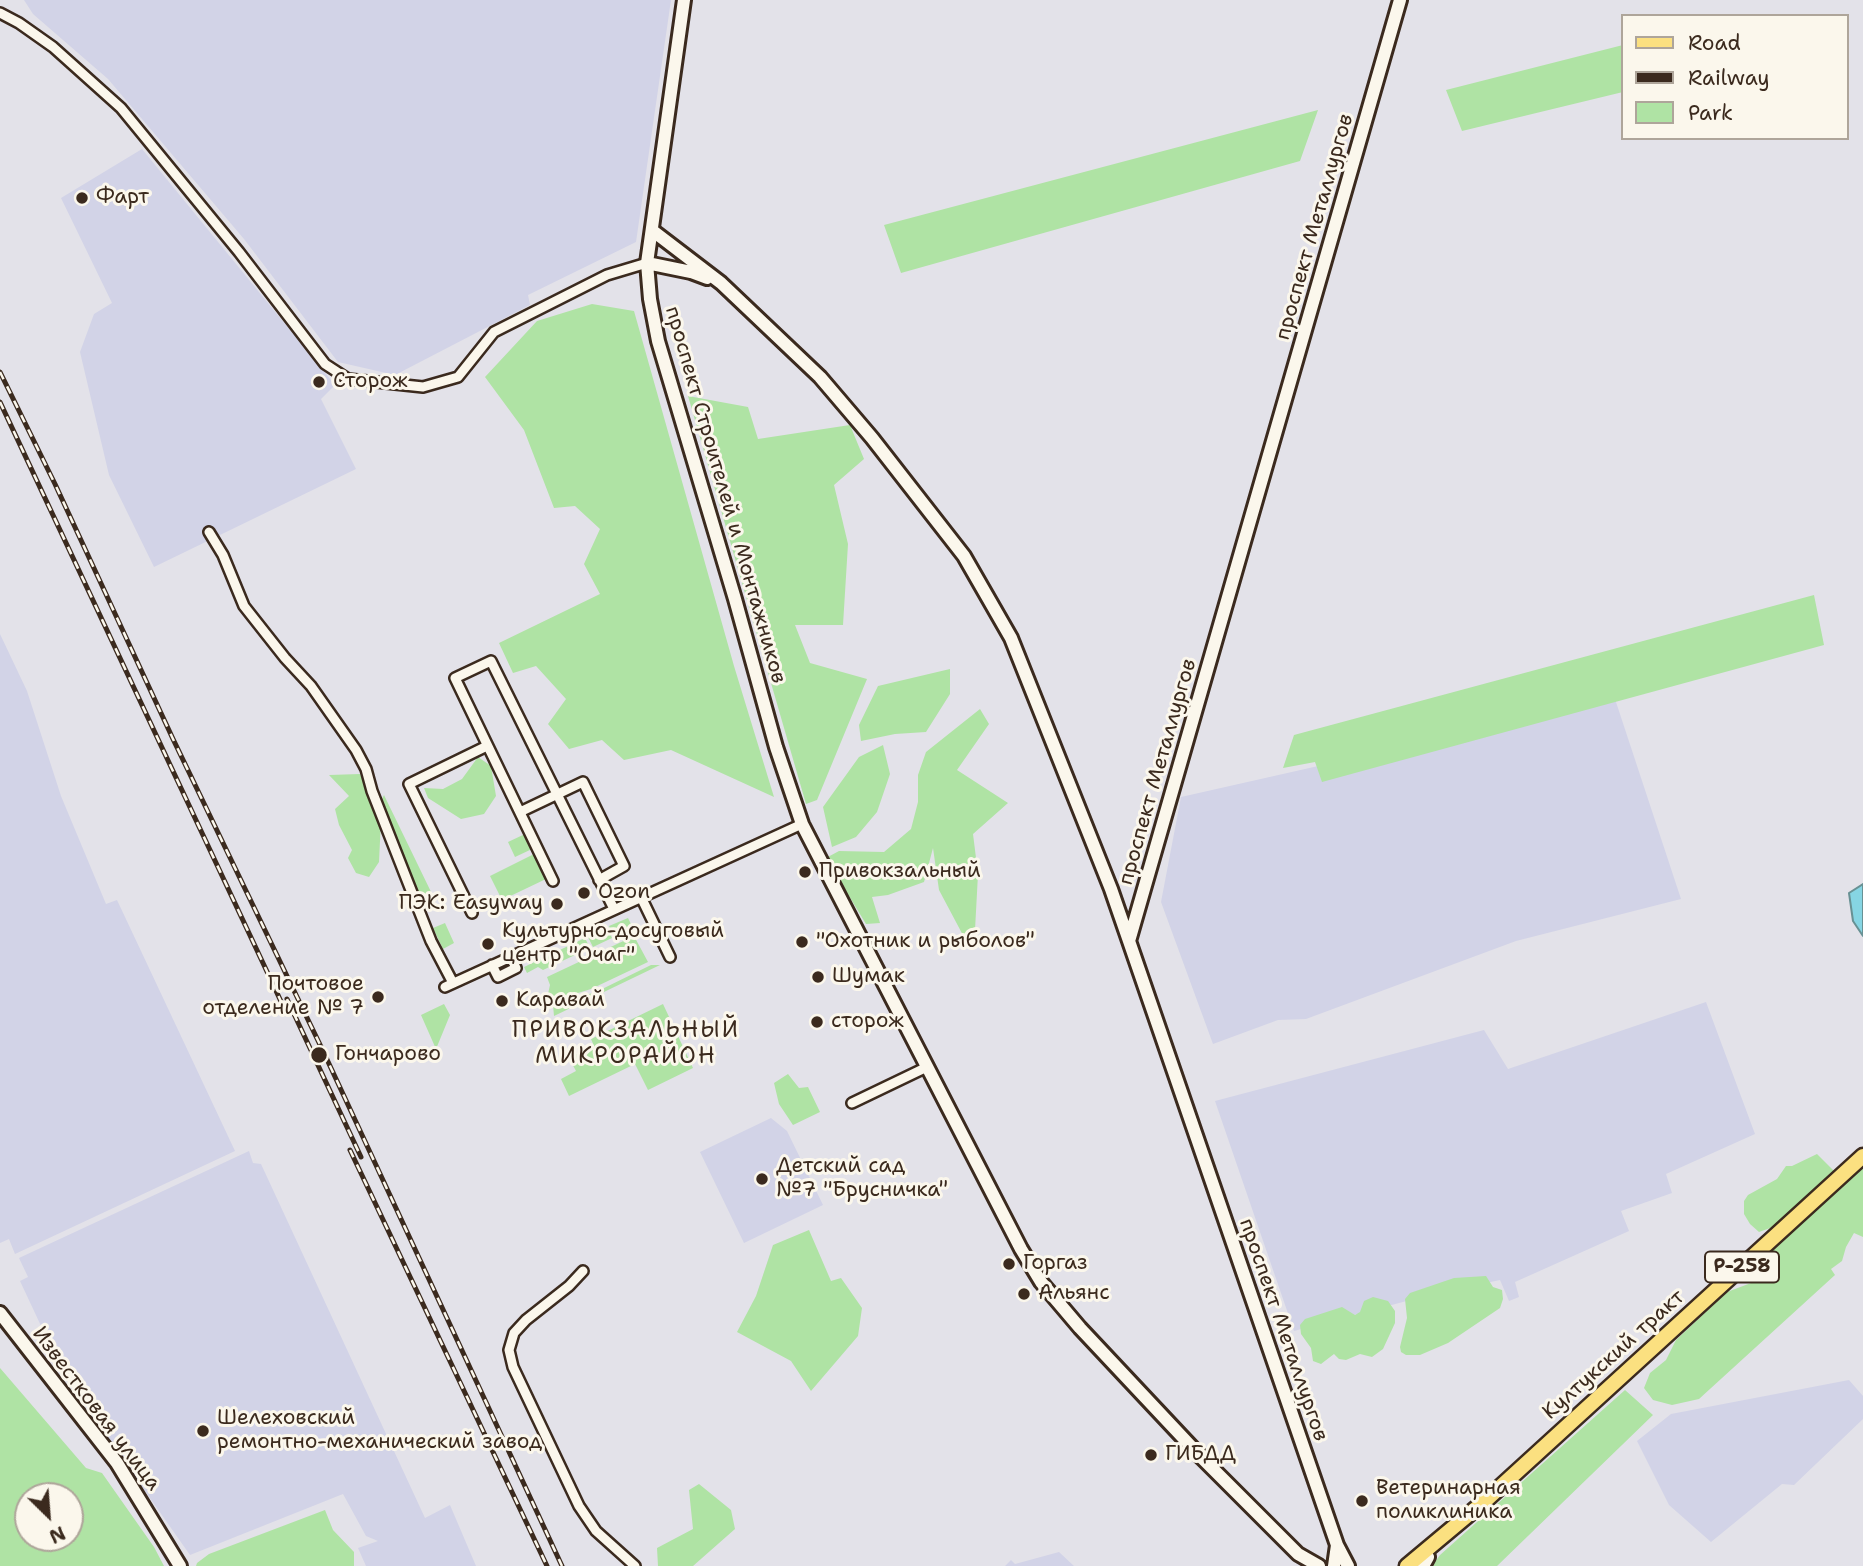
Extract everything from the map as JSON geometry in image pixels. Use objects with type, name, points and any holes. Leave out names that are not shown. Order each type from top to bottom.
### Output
[{"type":"main road","name":"Култукский тракт","points":[[1486,1500],[1863,1156]]},
{"type":"main road","name":"Р-258","points":[[1424,1563],[1486,1500]]},
{"type":"main road","name":"Р-258","points":[[1407,1566],[1486,1500]]},
{"type":"street","name":"проспект Строителей и Монтажников","points":[[684,0],[647,262],[658,341],[776,747],[802,824],[1021,1249],[1041,1282],[1115,1366],[1276,1533],[1302,1557],[1319,1566]]},
{"type":"street","name":"проспект Металлургов","points":[[1348,1566],[1337,1545],[1129,941],[1400,0]]},
{"type":"street","points":[[0,13],[53,47],[121,108],[239,252],[325,364],[348,379],[423,387],[458,377],[494,332],[607,275],[647,262],[691,272],[721,284]]},
{"type":"street","points":[[653,231],[721,284],[820,377],[888,458],[970,566],[1011,638],[1129,941]]},
{"type":"street","points":[[209,532],[223,555],[244,606],[311,686],[356,750],[366,769],[372,791],[449,985],[802,824]]},
{"type":"street","points":[[553,881],[455,678],[491,661],[614,909]]},
{"type":"street","points":[[472,913],[410,784],[488,746]]},
{"type":"street","points":[[520,812],[583,782],[624,866],[599,880]]},
{"type":"street","points":[[641,897],[670,957]]},
{"type":"street","points":[[852,1103],[927,1067]]},
{"type":"street","points":[[583,1271],[569,1286],[526,1320],[514,1333],[509,1350],[513,1367],[579,1506],[596,1531],[635,1566]]},
{"type":"street","name":"Известковая улица","points":[[0,1313],[117,1463],[180,1566]]},
{"type":"street","name":"проспект Строителей и Монтажников","points":[[1276,1533],[1297,1566]]},
{"type":"street","name":"проспект Металлургов","points":[[1334,1566],[1337,1545]]},
{"type":"shaded area","points":[[24,0],[671,0],[636,242],[528,295],[530,305],[395,375],[338,362],[244,239],[108,79],[33,14]]},
{"type":"shaded area","points":[[142,149],[335,385],[321,399],[356,469],[154,567],[109,475],[80,352],[94,314],[112,303],[61,198]]},
{"type":"shaded area","points":[[0,634],[27,691],[61,796],[106,904],[117,900],[235,1151],[15,1254],[9,1239],[0,1243]]},
{"type":"shaded area","points":[[1615,699],[1681,899],[1516,941],[1306,1019],[1278,1020],[1213,1044],[1161,902],[1181,797]]},
{"type":"shaded area","points":[[1706,1002],[1755,1134],[1666,1174],[1672,1193],[1621,1211],[1629,1231],[1515,1282],[1519,1297],[1509,1301],[1500,1280],[1429,1295],[1294,1331],[1215,1101],[1484,1030],[1508,1069]]},
{"type":"shaded area","name":"Детский сад №7 \"Брусничка\"","points":[[771,1118],[787,1131],[823,1205],[744,1243],[700,1152]]},
{"type":"shaded area","points":[[249,1151],[253,1163],[261,1164],[425,1518],[450,1505],[476,1566],[366,1566],[358,1548],[378,1541],[366,1536],[343,1494],[190,1555],[76,1393],[80,1389],[70,1371],[64,1375],[20,1281],[28,1277],[19,1258]]},
{"type":"shaded area","points":[[1849,1380],[1863,1396],[1863,1419],[1794,1485],[1782,1484],[1711,1542],[1669,1505],[1637,1441],[1671,1414]]},
{"type":"shaded area","points":[[1059,1552],[1074,1566],[1005,1566],[1011,1560],[1015,1564]]},
{"type":"green space","points":[[1622,45],[1622,92],[1462,131],[1446,90]]},
{"type":"green space","points":[[1318,110],[1300,161],[901,273],[884,225]]},
{"type":"green space","points":[[592,304],[634,311],[734,666],[774,797],[671,750],[624,760],[602,740],[569,749],[548,724],[566,699],[536,666],[513,673],[499,643],[600,594],[584,564],[600,529],[575,506],[554,508],[524,430],[485,377],[537,321]]},
{"type":"green space","points":[[688,396],[748,407],[758,439],[850,425],[864,459],[834,485],[848,544],[843,625],[795,625],[810,663],[867,679],[817,800],[806,804]]},
{"type":"green space","points":[[1814,595],[1824,645],[1322,782],[1315,762],[1283,768],[1294,735]]},
{"type":"green space","points":[[950,669],[950,694],[926,732],[895,734],[861,741],[859,725],[878,686]]},
{"type":"green space","points":[[980,709],[989,724],[957,770],[1008,803],[973,834],[978,874],[975,930],[965,939],[939,890],[933,848],[924,882],[888,895],[872,897],[880,923],[866,924],[826,858],[839,851],[884,852],[911,829],[918,802],[918,775],[926,752]]},
{"type":"green space","points":[[883,745],[890,774],[877,812],[856,837],[832,847],[823,807],[859,757]]},
{"type":"green space","points":[[478,757],[491,766],[496,796],[484,814],[461,819],[428,798],[424,788],[443,789],[462,779]]},
{"type":"green space","points":[[360,774],[381,820],[379,862],[369,877],[356,873],[348,858],[352,850],[339,825],[335,809],[349,796],[329,775]]},
{"type":"green space","points":[[384,795],[433,896],[421,900],[382,799]]},
{"type":"green space","points":[[525,834],[532,849],[515,857],[508,842]]},
{"type":"green space","points":[[534,854],[546,879],[502,900],[490,876]]},
{"type":"green space","points":[[628,918],[633,928],[614,937],[609,926]]},
{"type":"green space","points":[[445,923],[454,943],[443,949],[433,928]]},
{"type":"green space","points":[[607,928],[612,938],[593,947],[588,937]]},
{"type":"green space","points":[[634,936],[648,962],[591,989],[552,1001],[548,994],[550,985],[547,977]]},
{"type":"green space","points":[[585,938],[590,948],[543,970],[538,967],[527,973],[524,967]]},
{"type":"green space","points":[[651,965],[660,965],[554,1016],[553,1005],[596,992]]},
{"type":"green space","points":[[444,1004],[450,1015],[436,1049],[421,1015]]},
{"type":"green space","points":[[663,1004],[693,1068],[648,1090],[635,1064],[569,1096],[561,1079],[576,1071],[569,1058],[594,1046],[591,1039]]},
{"type":"green space","points":[[788,1074],[799,1088],[808,1087],[820,1112],[793,1125],[779,1104],[774,1083]]},
{"type":"green space","points":[[1817,1154],[1834,1171],[1773,1227],[1759,1232],[1744,1214],[1744,1201],[1748,1195],[1777,1179],[1786,1166],[1792,1166]]},
{"type":"green space","points":[[1863,1168],[1863,1237],[1854,1233],[1842,1261],[1831,1269],[1835,1275],[1699,1399],[1672,1405],[1653,1400],[1644,1388],[1650,1373],[1666,1360],[1676,1340],[1727,1292],[1751,1283],[1766,1262],[1768,1254]]},
{"type":"green space","points":[[809,1230],[831,1281],[841,1278],[862,1308],[858,1336],[811,1391],[791,1361],[737,1332],[756,1296],[773,1245]]},
{"type":"green space","points":[[1486,1276],[1493,1287],[1502,1290],[1500,1308],[1448,1343],[1420,1355],[1406,1355],[1401,1352],[1407,1318],[1405,1299],[1410,1293],[1454,1278]]},
{"type":"green space","points":[[1373,1297],[1388,1301],[1395,1311],[1395,1323],[1383,1349],[1372,1357],[1360,1354],[1346,1360],[1339,1359],[1334,1354],[1321,1364],[1313,1361],[1311,1348],[1301,1334],[1300,1325],[1305,1319],[1342,1307],[1355,1315],[1360,1312],[1364,1301]]},
{"type":"green space","points":[[0,1368],[86,1468],[102,1473],[154,1547],[164,1566],[0,1566]]},
{"type":"green space","points":[[1625,1390],[1653,1415],[1497,1566],[1432,1566],[1440,1555]]},
{"type":"green space","points":[[699,1484],[731,1510],[735,1529],[693,1566],[658,1566],[657,1548],[693,1529],[689,1490]]},
{"type":"green space","points":[[325,1510],[333,1530],[354,1552],[354,1566],[196,1566],[209,1554]]},
{"type":"water","points":[[1863,884],[1863,936],[1853,921],[1849,893]]},
{"type":"railway","points":[[0,372],[324,1053],[562,1566]]},
{"type":"railway","points":[[0,402],[285,1010]]},
{"type":"railway","points":[[287,999],[361,1157]]},
{"type":"railway","points":[[350,1150],[547,1566]]},
{"type":"place","name":"Фарт","points":[[82,198]]},
{"type":"place","name":"Сторож","points":[[319,382]]},
{"type":"place","name":"Привокзальный","points":[[805,872]]},
{"type":"place","name":"Ozon","points":[[584,893]]},
{"type":"place","name":"ПЭК: Easyway","points":[[557,904]]},
{"type":"place","name":"\"Охотник и рыболов\"","points":[[802,942]]},
{"type":"place","name":"Культурно-досуговый центр \"Очаг\"","points":[[488,944]]},
{"type":"place","name":"Шумак","points":[[818,977]]},
{"type":"place","name":"Почтовое отделение № 7","points":[[378,997]]},
{"type":"place","name":"Каравай","points":[[502,1001]]},
{"type":"place","name":"сторож","points":[[817,1022]]},
{"type":"place","name":"Гончарово","points":[[319,1055]]},
{"type":"place","name":"Детский сад №7 \"Брусничка\"","points":[[762,1179]]},
{"type":"place","name":"Горгаз","points":[[1009,1264]]},
{"type":"place","name":"Альянс","points":[[1024,1294]]},
{"type":"place","name":"Шелеховский ремонтно-механический завод","points":[[203,1431]]},
{"type":"place","name":"ГИБДД","points":[[1151,1455]]},
{"type":"place","name":"Ветеринарная поликлиника","points":[[1362,1501]]},
{"type":"district","name":"ПРИВОКЗАЛЬНЫЙ МИКРОРАЙОН","points":[[626,1044]]}]
